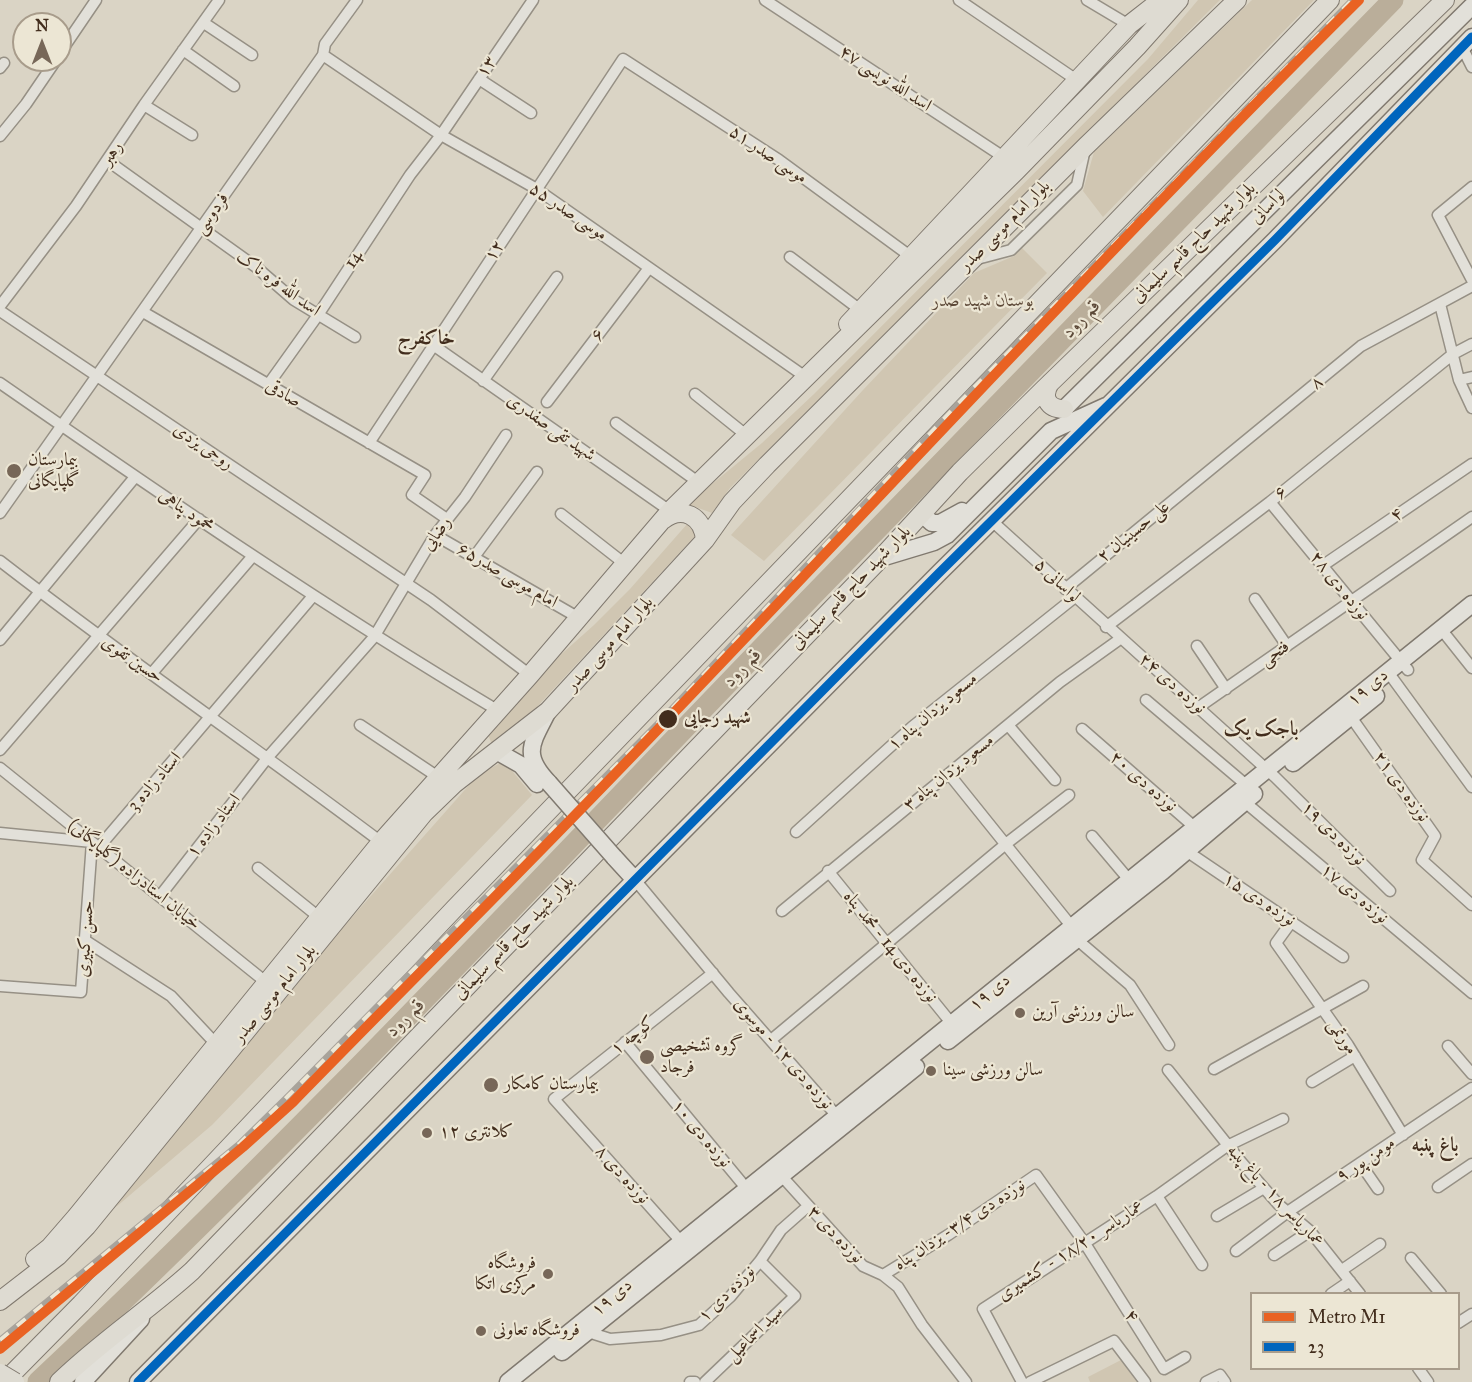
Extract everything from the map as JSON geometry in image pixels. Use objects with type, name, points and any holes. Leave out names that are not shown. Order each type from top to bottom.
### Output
[{"type":"main road","points":[[807,378],[859,309],[1078,81],[1129,24],[1161,0]]},
{"type":"main road","name":"بلوار امام موسی صدر","points":[[0,1286],[50,1247],[381,842],[477,731],[530,675],[666,516],[1016,171],[1137,48],[1179,0]]},
{"type":"main road","name":"بلوار امام موسی صدر","points":[[0,1301],[58,1256],[87,1226],[424,813],[454,784],[497,753],[548,711],[705,540],[738,494],[1086,146],[1237,0]]},
{"type":"main road","points":[[4,1382],[81,1304],[454,909],[1330,0]]},
{"type":"main road","name":"بلوار شهید حاج قاسم سلیمانی","points":[[58,1382],[80,1361],[152,1306],[225,1237],[1050,383],[1445,0]]},
{"type":"main road","name":"لواسانی","points":[[1064,409],[1472,6]]},
{"type":"main road","name":"لواسانی","points":[[138,1382],[939,573],[1114,403],[1467,42]]},
{"type":"main road","points":[[1253,221],[1275,240]]},
{"type":"main road","points":[[1050,383],[1045,391],[1047,401],[1056,409],[1064,409]]},
{"type":"main road","points":[[881,558],[934,542],[947,535],[977,502],[1051,430],[1114,403]]},
{"type":"main road","points":[[922,514],[932,523],[940,523],[977,502]]},
{"type":"main road","points":[[666,516],[680,512],[690,514],[699,520],[704,530],[705,540]]},
{"type":"main road","name":"۱۹ دی","points":[[525,1382],[583,1329],[1072,932],[1130,881],[1180,847],[1445,633],[1472,604]]},
{"type":"main road","name":"۱۹ دی","points":[[1445,633],[1472,618]]},
{"type":"main road","name":"۱۹ دی","points":[[1271,773],[1351,717],[1398,671]]},
{"type":"main road","points":[[546,787],[530,753],[548,711]]},
{"type":"main road","points":[[477,731],[481,746],[521,765],[546,787],[636,881]]},
{"type":"main road","name":"۱۹ دی","points":[[841,1121],[952,1024],[1072,932],[1163,872],[1180,847]]},
{"type":"main road","points":[[82,1382],[152,1306]]},
{"type":"main road","name":"۱۹ دی","points":[[508,1382],[583,1329]]},
{"type":"main road","points":[[0,1373],[15,1382]]},
{"type":"street","points":[[72,35],[96,0]]},
{"type":"street","name":"رهبر","points":[[0,306],[108,161],[144,105],[219,0]]},
{"type":"street","name":"فردوسی","points":[[0,513],[201,230],[322,55],[325,44],[357,0]]},
{"type":"street","name":"۱۳","points":[[441,135],[533,0]]},
{"type":"street","name":"۴۷ اسد الله نویسی","points":[[765,0],[1005,158]]},
{"type":"street","points":[[959,0],[1078,81]]},
{"type":"street","points":[[1087,0],[1129,24]]},
{"type":"street","points":[[204,23],[252,55]]},
{"type":"street","points":[[1467,42],[1472,67]]},
{"type":"street","points":[[183,50],[234,86]]},
{"type":"street","name":"موسی صدر ۵۵","points":[[322,55],[441,135],[535,188],[807,378]]},
{"type":"street","name":"۱۲","points":[[369,443],[535,188],[623,59]]},
{"type":"street","name":"موسی صدر ۵۱","points":[[623,59],[779,160],[910,256]]},
{"type":"street","points":[[0,136],[47,72]]},
{"type":"street","points":[[479,79],[531,113]]},
{"type":"street","points":[[144,105],[192,135]]},
{"type":"street","name":"14","points":[[268,385],[318,315],[410,175],[441,135]]},
{"type":"street","name":"اسد الله فره ناک","points":[[108,161],[201,230],[256,267],[294,300],[355,337]]},
{"type":"street","points":[[1472,187],[1438,215],[1472,280]]},
{"type":"street","points":[[790,256],[859,309]]},
{"type":"street","name":"۶","points":[[547,402],[649,268]]},
{"type":"street","points":[[483,381],[556,277]]},
{"type":"street","name":"۸","points":[[1203,476],[1361,346],[1472,286]]},
{"type":"street","points":[[1440,304],[1460,380],[1472,408]]},
{"type":"street","name":"روحی یزدی","points":[[0,311],[430,600],[530,675]]},
{"type":"street","name":"صادقی","points":[[143,312],[424,475],[412,495],[447,519]]},
{"type":"street","name":"۶","points":[[1106,627],[1270,502],[1453,354],[1472,344]]},
{"type":"street","name":"شهید تقی صفدری","points":[[433,345],[666,516]]},
{"type":"street","points":[[1460,380],[1472,377]]},
{"type":"street","name":"محمود پناهی","points":[[0,383],[252,557],[374,637],[497,710]]},
{"type":"street","points":[[695,394],[746,435]]},
{"type":"street","points":[[616,423],[698,482]]},
{"type":"street","name":"رضایی","points":[[374,637],[435,535],[507,435]]},
{"type":"street","name":"۴","points":[[1323,566],[1472,464]]},
{"type":"street","points":[[474,557],[537,471]]},
{"type":"street","name":"۲ علی حسینیان","points":[[1065,589],[1203,476]]},
{"type":"street","points":[[0,639],[135,477]]},
{"type":"street","name":"نوزده دی ۲۸","points":[[1270,502],[1350,600],[1472,787]]},
{"type":"street","points":[[561,514],[625,564]]},
{"type":"street","name":"فتحی","points":[[1199,707],[1472,517]]},
{"type":"street","points":[[0,750],[199,519]]},
{"type":"street","name":"لواسانی ۵","points":[[993,522],[1120,639]]},
{"type":"street","name":"امام موسی صدر۶۵","points":[[435,535],[579,618]]},
{"type":"street","points":[[152,673],[252,557]]},
{"type":"street","name":"حسین تقوی","points":[[0,561],[98,637],[212,716],[381,842]]},
{"type":"street","points":[[212,716],[313,596]]},
{"type":"street","name":"۱ مسعود یزدان پناه","points":[[796,832],[912,727],[1075,597]]},
{"type":"street","points":[[1255,599],[1287,646]]},
{"type":"street","points":[[1445,633],[1472,668]]},
{"type":"street","name":"استاد زاده ۱","points":[[159,896],[268,757],[374,637]]},
{"type":"street","name":"نوزده دی ۲۴","points":[[1120,639],[1271,773]]},
{"type":"street","name":"۳ مسعود یزدان پناه","points":[[782,911],[1008,725],[1120,639]]},
{"type":"street","points":[[1197,646],[1226,689]]},
{"type":"street","name":"نوزده دی ۱۷","points":[[1146,700],[1246,794],[1472,993]]},
{"type":"street","name":"استاد زاده 3","points":[[96,844],[212,716]]},
{"type":"street","name":"نوزده دی ۲۱","points":[[1351,717],[1436,836],[1422,860],[1472,905]]},
{"type":"street","points":[[360,725],[438,777]]},
{"type":"street","points":[[1008,725],[1055,780]]},
{"type":"street","name":"نوزده دی ۲۰","points":[[1082,729],[1200,831]]},
{"type":"street","name":"خیابان استادزاده (گلپایگانی)","points":[[0,768],[267,983]]},
{"type":"street","name":"نوزده دی ۱۹","points":[[1271,773],[1390,891]]},
{"type":"street","points":[[949,774],[1007,843],[1072,932],[1130,985],[1169,1045]]},
{"type":"street","points":[[771,1040],[1007,843],[1069,795]]},
{"type":"street","points":[[0,833],[96,844]]},
{"type":"street","points":[[1092,836],[1130,881]]},
{"type":"street","name":"حسن کبیری","points":[[0,986],[81,992],[96,844]]},
{"type":"street","name":"نوزده دی ۱۵","points":[[1180,847],[1343,957]]},
{"type":"street","points":[[258,868],[320,918]]},
{"type":"street","name":"نوزده دی 14 - محمد پناه","points":[[828,871],[888,942],[952,1024]]},
{"type":"street","name":"نوزده دی ۱۲ - موسوی","points":[[636,881],[729,993],[841,1121]]},
{"type":"street","name":"مورتمی","points":[[1292,921],[1276,943],[1355,1056],[1402,1135]]},
{"type":"street","points":[[86,941],[171,996],[216,1044]]},
{"type":"street","name":"کوچه ۱","points":[[554,1100],[713,973]]},
{"type":"street","points":[[1214,1069],[1324,1010],[1363,986]]},
{"type":"street","name":"نوزده دی ۱۰","points":[[625,1042],[751,1193]]},
{"type":"street","points":[[1448,1046],[1472,1074]]},
{"type":"street","points":[[1312,1082],[1355,1056]]},
{"type":"street","name":"عماریاسر ۱۸ - باغ پنبه","points":[[1168,1070],[1227,1146],[1278,1204],[1289,1211],[1310,1232],[1359,1292]]},
{"type":"street","name":"مومن پور ۹","points":[[1236,1251],[1289,1211],[1472,1088]]},
{"type":"street","name":"نوزده دی ۸","points":[[554,1100],[685,1246]]},
{"type":"street","name":"عماریاسر ۱۸/۲۰ - کشمیری","points":[[1022,1382],[983,1309],[1157,1196],[1227,1146],[1283,1119]]},
{"type":"street","points":[[1360,1164],[1378,1189]]},
{"type":"street","points":[[1438,1187],[1472,1164]]},
{"type":"street","name":"نوزده دی ۳","points":[[778,1172],[807,1207],[863,1266],[883,1275],[898,1287],[922,1324],[966,1382]]},
{"type":"street","name":"نوزده دی ۳/۴- یزدان پناه","points":[[883,1275],[1036,1175],[1084,1242]]},
{"type":"street","points":[[1216,1216],[1264,1188]]},
{"type":"street","points":[[1157,1196],[1202,1264]]},
{"type":"street","name":"نوزده دی ۱","points":[[583,1329],[610,1339],[661,1335],[699,1325],[730,1297],[760,1261],[781,1230],[807,1207]]},
{"type":"street","points":[[1274,1255],[1310,1232]]},
{"type":"street","name":"۴","points":[[1084,1242],[1164,1369],[1185,1357]]},
{"type":"street","points":[[1342,1270],[1380,1244]]},
{"type":"street","points":[[1411,1258],[1440,1292]]},
{"type":"street","name":"سید اسماعیل","points":[[696,1382],[795,1296],[760,1261]]},
{"type":"street","points":[[1333,1292],[1350,1281]]},
{"type":"street","points":[[1030,1382],[1114,1341],[1145,1382]]},
{"type":"street","points":[[1206,1382],[1220,1375],[1225,1382]]},
{"type":"green space","points":[[1198,0],[1220,0],[730,488],[712,513],[693,506],[684,507],[762,443],[814,394],[1148,59]]},
{"type":"green space","points":[[1252,0],[1314,0],[1103,217],[1083,191],[1094,152]]},
{"type":"green space","name":"بوستان شهید صدر","points":[[1022,248],[1047,273],[764,561],[731,535],[863,390],[974,273],[1014,256]]},
{"type":"green space","points":[[688,523],[695,528],[695,536],[523,722],[496,744],[491,742],[487,732],[537,676],[630,589]]},
{"type":"green space","points":[[504,761],[532,795],[212,1125],[116,1207],[122,1193],[315,959],[478,775]]},
{"type":"green space","points":[[1121,1360],[1137,1382],[1090,1382],[1088,1377]]},
{"type":"waterway","name":"قم رود","points":[[38,1382],[229,1198],[322,1104],[858,548],[1393,0]]},
{"type":"railway","points":[[0,1340],[240,1143],[288,1096],[660,721],[955,407],[1352,0]]},
{"type":"metro line","name":"M1","points":[[0,1349],[243,1147],[293,1102],[619,770],[1096,268],[1359,0]]},
{"type":"transit line","name":"23","points":[[138,1382],[939,573],[1275,240],[1472,37]]},
{"type":"place","name":"بیمارستان گلپایگانی","points":[[14,471]]},
{"type":"place","name":"شهید رجایی","points":[[668,719]]},
{"type":"place","name":"سالن ورزشی آرین","points":[[1020,1013]]},
{"type":"place","name":"گروه تشخیصی فرجاد","points":[[647,1057]]},
{"type":"place","name":"سالن ورزشی سینا","points":[[931,1071]]},
{"type":"place","name":"بیمارستان کامکار","points":[[491,1085]]},
{"type":"place","name":"کلانتری ۱۲","points":[[427,1133]]},
{"type":"place","name":"فروشگاه مرکزی اتکا","points":[[548,1274]]},
{"type":"place","name":"فروشگاه تعاونی","points":[[481,1331]]},
{"type":"district","name":"خاکفرج","points":[[426,339]]},
{"type":"district","name":"باجک یک","points":[[1261,730]]},
{"type":"district","name":"باغ پنبه","points":[[1435,1146]]}]
